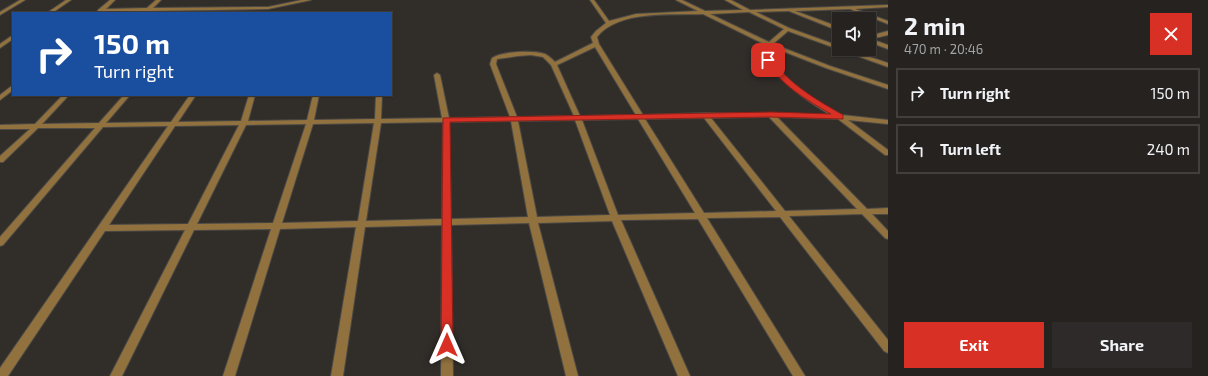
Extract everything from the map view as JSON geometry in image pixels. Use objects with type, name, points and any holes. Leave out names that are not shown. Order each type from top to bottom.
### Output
[{"type":"street","points":[[0,14],[23,0]]},
{"type":"street","points":[[51,12],[69,0]]},
{"type":"street","points":[[99,12],[113,0]]},
{"type":"street","points":[[147,11],[159,0]]},
{"type":"street","points":[[99,12],[147,11],[199,6],[268,11],[309,0]]},
{"type":"street","points":[[592,0],[608,23]]},
{"type":"street","points":[[678,0],[769,44],[888,87]]},
{"type":"street","points":[[728,0],[787,29],[832,46]]},
{"type":"street","points":[[193,12],[199,6]]},
{"type":"street","points":[[799,376],[596,44],[594,37],[598,31],[608,23],[620,18],[636,15],[888,6]]},
{"type":"street","points":[[849,8],[888,23]]},
{"type":"street","points":[[788,10],[832,26]]},
{"type":"street","points":[[787,29],[769,44],[768,60],[774,68],[802,94],[840,117],[888,153]]},
{"type":"street","points":[[876,37],[888,33]]},
{"type":"street","points":[[1,44],[12,38]]},
{"type":"street","points":[[876,42],[888,47]]},
{"type":"street","points":[[1,44],[12,43]]},
{"type":"street","points":[[554,64],[596,44]]},
{"type":"street","points":[[572,376],[533,220],[514,118],[493,64],[495,58],[503,56],[533,54],[548,58],[554,64],[578,118],[615,217],[684,376]]},
{"type":"street","points":[[861,56],[888,65]]},
{"type":"street","points":[[437,75],[446,119],[447,376]]},
{"type":"street","points":[[0,98],[12,88]]},
{"type":"street","points":[[0,160],[37,126],[65,96]]},
{"type":"street","points":[[0,243],[126,96]]},
{"type":"street","points":[[1,376],[192,96]]},
{"type":"street","points":[[116,376],[244,122],[252,96]]},
{"type":"street","points":[[229,376],[310,122],[316,96]]},
{"type":"street","points":[[337,376],[378,120],[379,96]]},
{"type":"street","points":[[705,115],[888,348]]},
{"type":"street","points":[[0,127],[705,115],[840,117],[888,122]]},
{"type":"street","points":[[771,115],[888,236]]},
{"type":"street","points":[[101,228],[277,226],[888,211]]},
{"type":"street","points":[[0,232],[10,231]]},
{"type":"route","points":[[447,345],[446,119],[705,115],[840,117],[802,94],[788,82],[768,60]]}]
